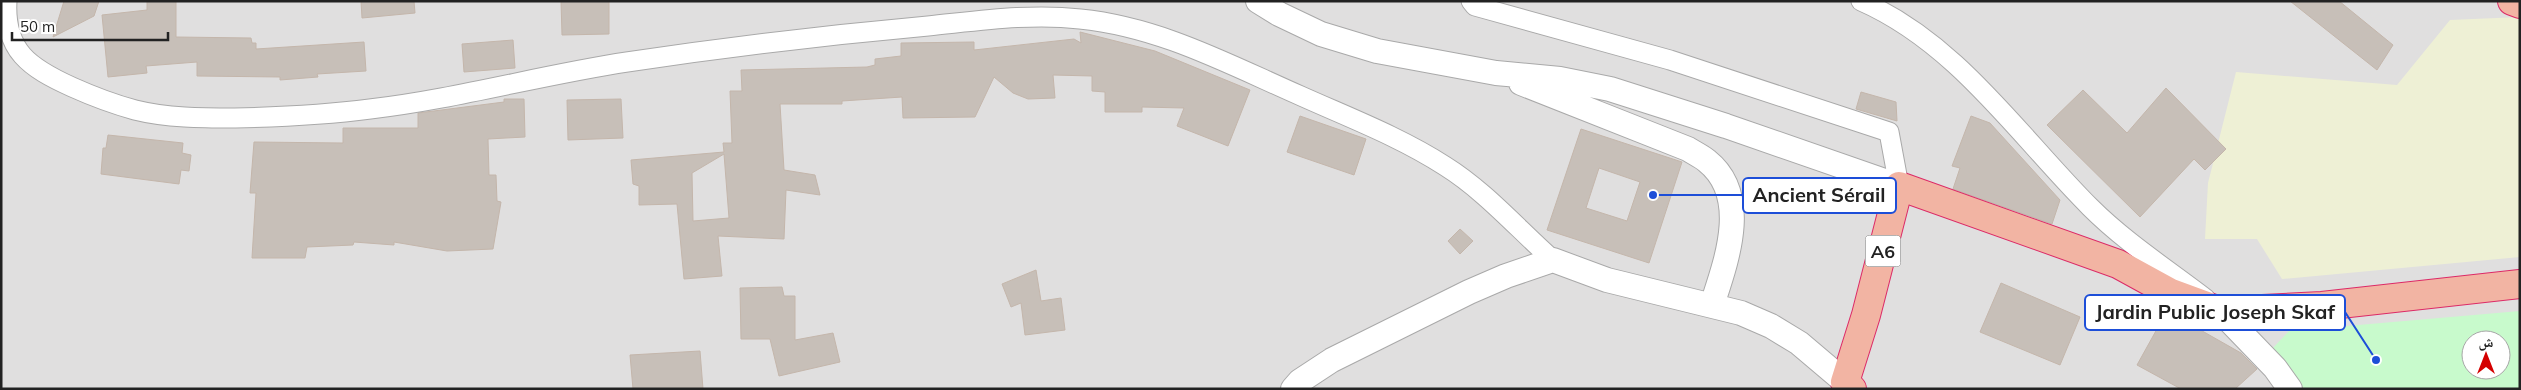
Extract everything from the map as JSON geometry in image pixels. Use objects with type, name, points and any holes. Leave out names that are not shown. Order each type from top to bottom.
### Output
[{"type":"highway","points":[[2512,1],[2520,4]]},
{"type":"highway","points":[[1899,186],[2118,264],[2171,293],[2220,311],[2322,306],[2520,284]]},
{"type":"highway","name":"A6","points":[[1849,385],[1899,186]]},
{"type":"street","points":[[7,1],[8,29],[14,48],[24,60],[44,74],[99,98],[138,111],[191,118],[278,118],[372,109],[625,62],[892,29],[1010,18],[1076,18],[1118,25],[1166,36],[1359,120],[1446,166],[1484,195],[1553,260],[1607,280],[1741,313],[1770,326],[1798,343],[1849,385]]},
{"type":"street","points":[[1258,1],[1277,8],[1321,34],[1377,51],[1496,73],[1552,78],[1610,89],[1726,126],[1899,186],[1889,132],[1670,60],[1475,6],[1471,1]]},
{"type":"street","points":[[1861,1],[1908,26],[1953,62],[2092,209],[2122,236],[2220,311],[2275,368],[2290,389]]},
{"type":"street","points":[[1496,73],[1688,149],[1708,162],[1722,179],[1731,203],[1731,238],[1712,305]]},
{"type":"street","points":[[1293,389],[1300,381],[1332,360],[1469,292],[1506,276],[1553,260]]},
{"type":"shaded area","points":[[1,1],[2520,1],[2520,389],[1,389]]},
{"type":"green space","points":[[2520,17],[2520,257],[2282,279],[2257,239],[2205,239],[2208,183],[2236,72],[2397,85],[2450,20]]},
{"type":"green space","points":[[2520,311],[2520,389],[2304,389],[2272,349],[2289,331]]},
{"type":"building","points":[[64,1],[99,1],[94,16],[53,37]]},
{"type":"building","points":[[147,1],[176,1],[176,37],[251,38],[252,43],[256,43],[256,49],[364,42],[366,71],[317,74],[318,77],[280,80],[280,77],[197,76],[197,62],[146,66],[147,73],[108,77],[102,15],[147,10]]},
{"type":"building","points":[[361,1],[414,1],[415,13],[362,18]]},
{"type":"building","points":[[561,1],[609,1],[609,34],[562,35]]},
{"type":"building","points":[[2290,1],[2339,1],[2393,45],[2377,70]]},
{"type":"building","points":[[1080,32],[1155,51],[1250,90],[1228,146],[1177,126],[1184,108],[1142,107],[1142,112],[1105,112],[1105,92],[1092,91],[1092,76],[1053,75],[1055,98],[1028,99],[1013,93],[994,77],[975,117],[903,118],[902,97],[842,101],[842,104],[780,104],[784,170],[815,175],[820,195],[786,190],[784,239],[718,236],[722,276],[684,279],[677,204],[639,205],[639,186],[633,184],[631,160],[724,152],[723,143],[732,143],[730,91],[742,91],[741,70],[867,67],[875,65],[875,59],[901,56],[901,43],[974,42],[974,50],[1074,39],[1081,43]],"holes":[[[724,154],[729,218],[693,221],[692,173]]]},
{"type":"building","points":[[513,40],[515,68],[464,72],[462,44]]},
{"type":"building","points":[[2166,88],[2226,149],[2205,170],[2194,159],[2140,217],[2047,125],[2083,90],[2127,133]]},
{"type":"building","points":[[1861,92],[1896,102],[1897,121],[1856,109]]},
{"type":"building","points":[[504,99],[524,99],[525,137],[488,139],[489,175],[496,175],[497,201],[501,202],[493,249],[447,251],[394,242],[394,245],[354,242],[353,245],[307,247],[305,258],[252,258],[256,193],[250,193],[254,142],[343,143],[343,128],[418,128],[418,113],[504,102]]},
{"type":"building","points":[[621,99],[623,138],[568,140],[567,100]]},
{"type":"building","points":[[1300,116],[1366,139],[1354,175],[1287,152]]},
{"type":"building","points":[[1971,116],[1990,123],[2060,200],[2052,224],[1953,189],[1960,168],[1952,166]]},
{"type":"building","points":[[1581,129],[1682,162],[1649,263],[1547,230]],"holes":[[[1599,168],[1640,182],[1627,221],[1586,208]]]},
{"type":"building","points":[[108,135],[183,143],[182,153],[191,155],[189,171],[181,170],[179,184],[101,174],[103,148],[106,148]]},
{"type":"building","points":[[1460,229],[1473,241],[1460,254],[1448,241]]},
{"type":"building","points":[[1036,270],[1041,301],[1061,298],[1065,330],[1025,335],[1021,303],[1011,307],[1002,284]]},
{"type":"building","points":[[2001,283],[2080,317],[2060,365],[1980,332]]},
{"type":"building","points":[[782,287],[784,296],[795,296],[795,340],[833,333],[840,362],[779,376],[770,339],[741,339],[740,288]]},
{"type":"building","points":[[2167,311],[2241,353],[2257,369],[2235,389],[2181,389],[2137,365]]},
{"type":"building","points":[[700,351],[703,389],[633,389],[630,355]]},
{"type":"place","name":"Ancient Sérail","points":[[1653,195]]},
{"type":"place","name":"Jardin Public Joseph Skaf","points":[[2376,360]]}]
